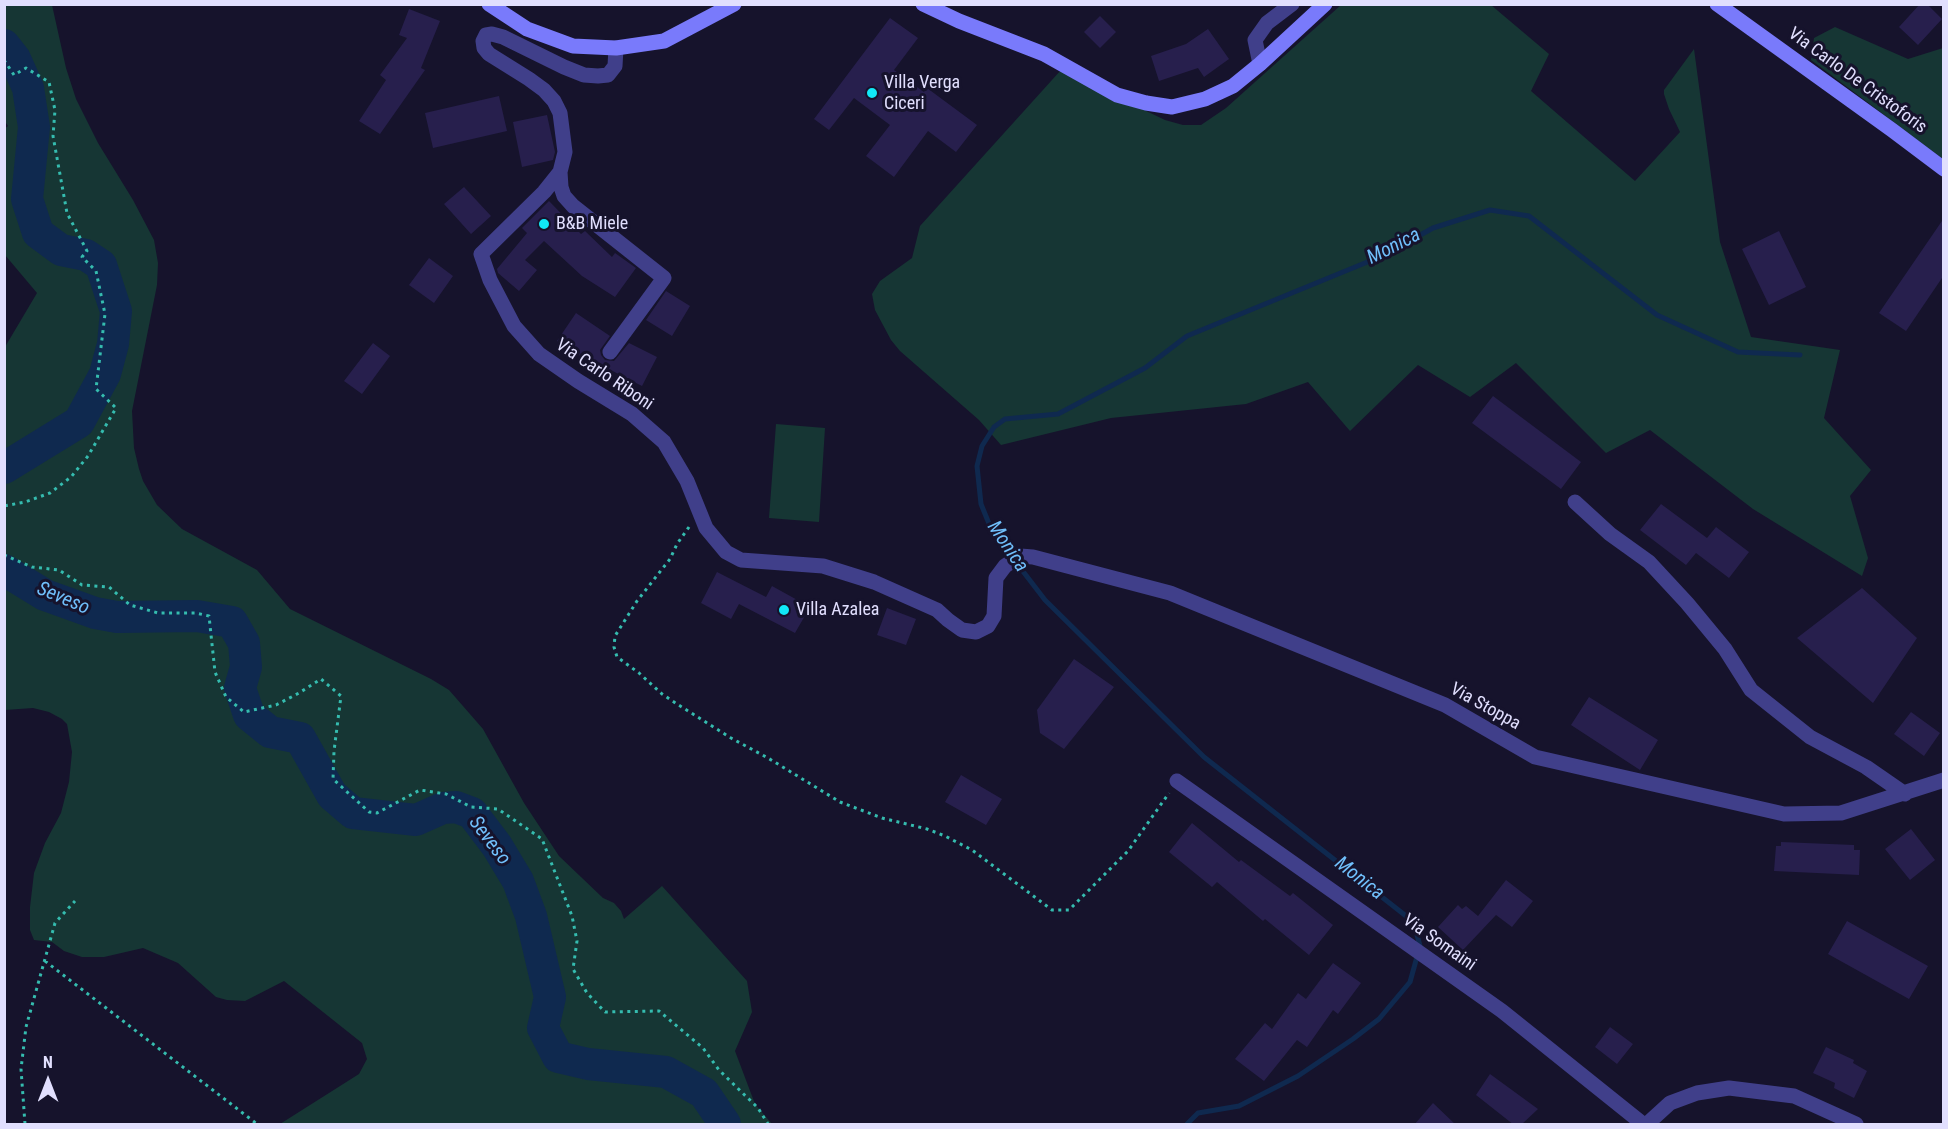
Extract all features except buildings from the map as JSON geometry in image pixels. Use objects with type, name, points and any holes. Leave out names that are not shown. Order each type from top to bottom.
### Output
[{"type":"main road","points":[[489,4],[527,29],[573,46],[616,48],[664,41],[734,4]]},
{"type":"main road","points":[[927,6],[1044,54],[1117,95],[1172,107],[1205,99],[1233,86],[1325,4]]},
{"type":"main road","name":"Via Carlo De Cristoforis","points":[[1717,4],[1944,169]]},
{"type":"street","points":[[1260,64],[1255,40],[1267,23],[1292,4]]},
{"type":"street","points":[[610,352],[664,278],[573,206],[564,196],[560,172],[565,152],[564,142],[560,113],[554,101],[529,79],[489,54],[484,48],[483,41],[486,35],[503,37],[564,67],[584,75],[598,76],[609,75],[615,66],[616,48]]},
{"type":"street","name":"Via Carlo Riboni","points":[[560,172],[544,192],[481,254],[490,280],[514,326],[539,354],[632,414],[664,442],[687,481],[706,528],[726,552],[741,560],[823,566],[874,582],[937,609],[962,630],[976,632],[988,626],[994,616],[996,578],[1005,566],[1020,556]]},
{"type":"street","points":[[1575,502],[1610,534],[1648,562],[1672,587],[1725,649],[1752,690],[1810,737],[1866,767],[1905,794]]},
{"type":"street","name":"Via Stoppa","points":[[1020,556],[1033,557],[1170,593],[1445,705],[1535,757],[1784,814],[1841,813],[1944,780]]},
{"type":"street","name":"Via Somaini","points":[[1177,781],[1502,1011],[1645,1125]]},
{"type":"street","points":[[1645,1125],[1670,1103],[1697,1093],[1729,1088],[1794,1096],[1856,1125]]},
{"type":"path","points":[[4,60],[14,75],[26,68],[49,82],[56,110],[53,136],[67,213],[87,251],[82,257],[96,271],[105,314],[96,389],[116,408],[88,456],[71,477],[50,493],[25,502],[4,506]]},
{"type":"path","points":[[699,510],[670,559],[637,601],[615,636],[614,647],[617,657],[639,672],[676,704],[840,802],[882,818],[945,836],[972,850],[1052,910],[1069,910],[1128,851],[1177,781]]},
{"type":"path","points":[[4,555],[32,567],[59,570],[82,585],[109,587],[130,605],[158,613],[196,613],[209,618],[215,672],[226,698],[244,712],[276,705],[321,680],[341,696],[333,779],[369,813],[377,813],[420,790],[446,794],[471,807],[498,809],[542,839],[572,916],[577,941],[573,969],[587,993],[605,1012],[659,1011],[703,1048],[719,1070],[758,1108],[768,1125]]},
{"type":"path","points":[[25,1125],[21,1069],[26,1027],[55,922],[75,901]]},
{"type":"path","points":[[45,961],[257,1125]]},
{"type":"green space","points":[[4,5],[52,5],[66,68],[76,99],[98,143],[133,200],[154,240],[158,263],[157,285],[132,411],[134,448],[139,469],[157,505],[182,529],[257,570],[290,609],[449,690],[483,729],[524,803],[559,856],[603,898],[614,903],[624,919],[662,886],[747,981],[752,1012],[735,1051],[755,1104],[772,1124],[280,1124],[359,1074],[367,1059],[362,1043],[284,981],[245,1001],[227,1000],[216,997],[178,963],[143,948],[104,957],[82,957],[64,951],[52,942],[34,940],[30,930],[30,907],[34,873],[45,843],[61,813],[69,782],[72,752],[67,724],[62,719],[49,712],[33,708],[5,710],[5,347],[37,293],[5,255],[4,129],[8,126],[4,120]]},
{"type":"green space","points":[[1341,5],[1491,5],[1549,54],[1531,91],[1635,181],[1680,132],[1669,109],[1664,90],[1694,49],[1720,242],[1751,337],[1840,350],[1824,418],[1871,470],[1850,496],[1868,558],[1862,576],[1753,509],[1650,430],[1606,453],[1516,363],[1470,397],[1418,365],[1350,431],[1308,382],[1246,404],[1111,418],[1001,445],[979,420],[900,351],[891,340],[875,310],[872,294],[880,281],[912,258],[920,226],[1061,70],[1165,120],[1183,125],[1201,125],[1226,108]]},
{"type":"green space","points":[[1835,27],[1908,59],[1943,48],[1943,159],[1811,60],[1814,38]]},
{"type":"green space","points":[[776,424],[825,428],[819,522],[769,518]]},
{"type":"waterway","name":"Seveso","points":[[4,45],[15,59],[28,88],[34,127],[27,199],[38,233],[61,250],[86,255],[101,265],[116,311],[113,344],[105,374],[79,422],[4,468]]},
{"type":"waterway","name":"Monica","points":[[1187,1124],[1198,1113],[1239,1106],[1298,1076],[1379,1019],[1410,982],[1420,946],[1416,931],[1406,916],[1204,757],[1045,600],[992,531],[981,504],[977,466],[982,446],[994,427],[1005,419],[1058,414],[1145,368],[1187,336],[1382,256],[1433,228],[1490,210],[1529,216],[1657,315],[1738,352],[1800,355]]},
{"type":"waterway","name":"Seveso","points":[[4,570],[45,595],[95,613],[117,617],[197,616],[232,622],[244,643],[246,667],[240,688],[249,715],[270,732],[300,738],[332,795],[353,813],[416,820],[443,808],[456,807],[472,813],[497,846],[518,881],[531,916],[550,997],[543,1028],[558,1057],[588,1064],[666,1072],[704,1093],[725,1124]]},
{"type":"place","name":"Villa Verga Ciceri","points":[[872,93]]},
{"type":"place","name":"B&B Miele","points":[[544,224]]},
{"type":"place","name":"Villa Azalea","points":[[784,610]]}]
